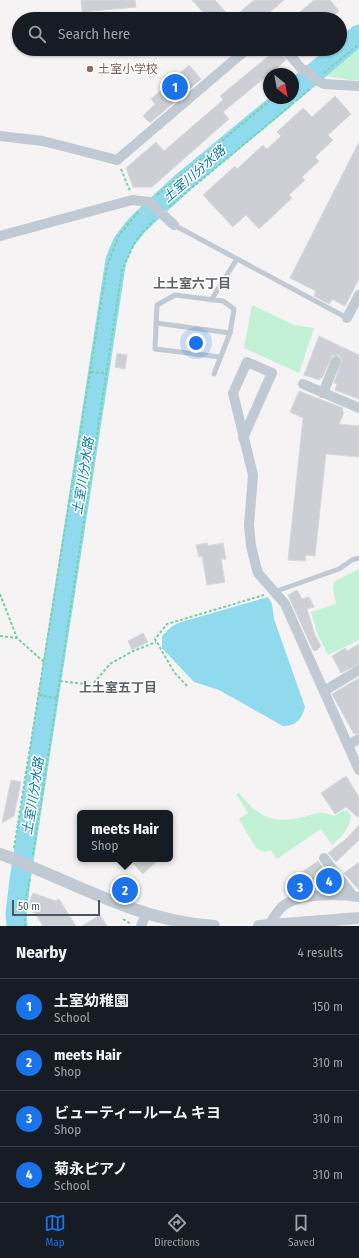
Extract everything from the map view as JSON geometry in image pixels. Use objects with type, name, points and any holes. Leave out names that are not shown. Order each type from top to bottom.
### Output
[{"type":"street","points":[[0,136],[43,141],[117,160],[239,56]]},
{"type":"street","points":[[291,56],[304,72],[306,70],[317,81],[324,84],[359,86]]},
{"type":"street","points":[[0,236],[132,200],[149,202],[174,226]]},
{"type":"street","points":[[347,318],[359,295]]},
{"type":"street","points":[[323,393],[336,361]]},
{"type":"street","points":[[243,438],[272,373],[247,362],[233,393],[243,438],[249,452],[253,475],[249,518],[252,553],[258,573],[285,604],[359,770]]},
{"type":"street","points":[[303,384],[359,408]]},
{"type":"street","points":[[324,691],[359,670]]},
{"type":"street","points":[[348,745],[359,738]]},
{"type":"street","points":[[0,854],[13,859],[32,874],[146,914],[194,925],[214,926]]},
{"type":"street","points":[[324,858],[356,897]]},
{"type":"street","points":[[268,926],[283,906],[293,900],[337,895],[356,897]]},
{"type":"street","points":[[141,926],[146,914]]},
{"type":"street","points":[[259,926],[352,921]]},
{"type":"lane","points":[[174,226],[347,318]]},
{"type":"lane","points":[[211,300],[237,259]]},
{"type":"lane","points":[[214,374],[230,333],[234,309],[223,301],[175,295],[157,305],[155,349],[220,357]]},
{"type":"lane","points":[[156,323],[230,333]]},
{"type":"lane","points":[[274,592],[339,569],[352,560],[359,558]]},
{"type":"path","points":[[347,55],[359,44]]},
{"type":"path","points":[[33,855],[105,373],[124,262],[136,240],[161,213],[345,56]]},
{"type":"path","points":[[13,859],[92,372],[108,260],[123,230],[149,202],[266,104]]},
{"type":"path","points":[[117,160],[130,193]]},
{"type":"path","points":[[92,372],[105,373]]},
{"type":"path","points":[[73,483],[89,485]]},
{"type":"path","points":[[187,686],[174,672],[155,639],[167,624],[274,592]]},
{"type":"path","points":[[0,594],[17,638],[44,662]]},
{"type":"path","points":[[0,636],[17,638]]},
{"type":"path","points":[[60,681],[92,685],[110,664],[156,642]]},
{"type":"path","points":[[39,695],[57,698]]},
{"type":"path","points":[[25,926],[24,907],[32,874]]},
{"type":"green space","points":[[359,49],[359,80],[327,76]]},
{"type":"green space","points":[[252,305],[294,325],[314,328],[299,373],[244,348]]},
{"type":"green space","points":[[359,569],[359,640],[328,655],[317,633],[311,612],[336,604],[333,588],[335,581]]},
{"type":"green space","points":[[239,793],[253,808],[267,817],[275,819],[293,819],[319,813],[326,813],[334,816],[344,810],[349,812],[351,817],[344,833],[332,845],[321,829],[277,859],[271,850],[264,852],[256,848],[239,819],[248,813],[236,794]]},
{"type":"water","points":[[268,597],[272,604],[274,619],[305,707],[298,721],[288,726],[283,726],[219,690],[194,682],[162,648],[162,636],[171,627],[178,623]]},
{"type":"building","points":[[81,0],[135,0],[136,7],[82,12]]},
{"type":"building","points":[[192,0],[215,0],[226,12],[203,12]]},
{"type":"building","points":[[254,0],[284,0],[270,12],[240,12]]},
{"type":"building","points":[[314,0],[330,0],[339,11],[338,12],[300,12]]},
{"type":"building","points":[[269,56],[283,56],[286,60],[276,68],[263,68],[263,79],[223,112],[229,119],[152,187],[133,187],[126,168],[156,142],[164,151],[223,100],[220,96]]},
{"type":"building","points":[[189,65],[201,79],[150,123],[143,116],[155,104],[151,99]]},
{"type":"building","points":[[335,96],[351,114],[328,135],[333,140],[315,157],[319,161],[302,177],[305,180],[289,195],[292,198],[259,229],[246,215],[233,227],[203,195],[235,166],[237,169],[263,145],[267,149],[281,136],[277,132],[303,108],[312,117]]},
{"type":"building","points":[[359,142],[359,279],[345,306],[332,299],[329,304],[314,296],[316,291],[290,278]]},
{"type":"building","points":[[319,336],[359,355],[359,399],[335,390],[337,384],[334,383],[342,360],[339,355],[332,356],[322,378],[319,380],[304,375]]},
{"type":"building","points":[[117,353],[127,355],[125,369],[115,367]]},
{"type":"building","points":[[299,391],[343,408],[342,411],[344,412],[339,424],[359,426],[359,457],[326,454],[315,556],[306,555],[305,561],[288,560],[303,418],[290,412]]},
{"type":"building","points":[[207,543],[208,546],[223,543],[226,559],[221,559],[225,582],[207,585],[202,556],[199,557],[196,545]]},
{"type":"building","points":[[297,590],[302,599],[309,597],[314,607],[307,609],[315,635],[321,646],[316,651],[313,650],[288,595]]},
{"type":"building","points":[[143,633],[148,642],[132,650],[128,641]]},
{"type":"building","points":[[359,644],[359,664],[341,673],[332,656],[345,648],[347,651]]},
{"type":"building","points":[[359,678],[359,733],[354,734],[332,694]]},
{"type":"building","points":[[346,776],[359,797],[359,818],[346,807],[335,814],[321,793]]},
{"type":"building","points":[[11,780],[21,782],[14,816],[2,823]]},
{"type":"building","points":[[359,825],[359,840],[336,862],[328,853],[346,839]]},
{"type":"building","points":[[318,861],[326,871],[311,886],[313,890],[294,893],[292,879]]},
{"type":"building","points":[[132,862],[156,862],[143,874]]},
{"type":"building","points":[[359,862],[359,890],[344,873]]},
{"type":"building","points":[[33,893],[55,901],[59,899],[76,926],[43,926],[35,913],[32,912],[33,908],[28,906]]},
{"type":"building","points":[[100,915],[107,926],[82,926]]},
{"type":"waterway","name":"土室川分水路","points":[[347,45],[359,35]]},
{"type":"waterway","name":"土室川分水路","points":[[299,86],[334,56]]},
{"type":"waterway","name":"土室川分水路","points":[[17,926],[16,914],[20,880],[116,260],[123,243],[137,225],[182,183],[278,104]]},
{"type":"place","name":"土室小学校","points":[[90,69]]},
{"type":"place","name":"土室幼稚園","points":[[175,87]]},
{"type":"place","name":"菊永ピアノ","points":[[329,881]]},
{"type":"place","name":"ビューティールーム キヨ","points":[[300,887]]},
{"type":"place","name":"meets Hair","points":[[125,890]]},
{"type":"district","name":"上土室六丁目","points":[[192,283]]},
{"type":"district","name":"上土室五丁目","points":[[118,687]]}]
